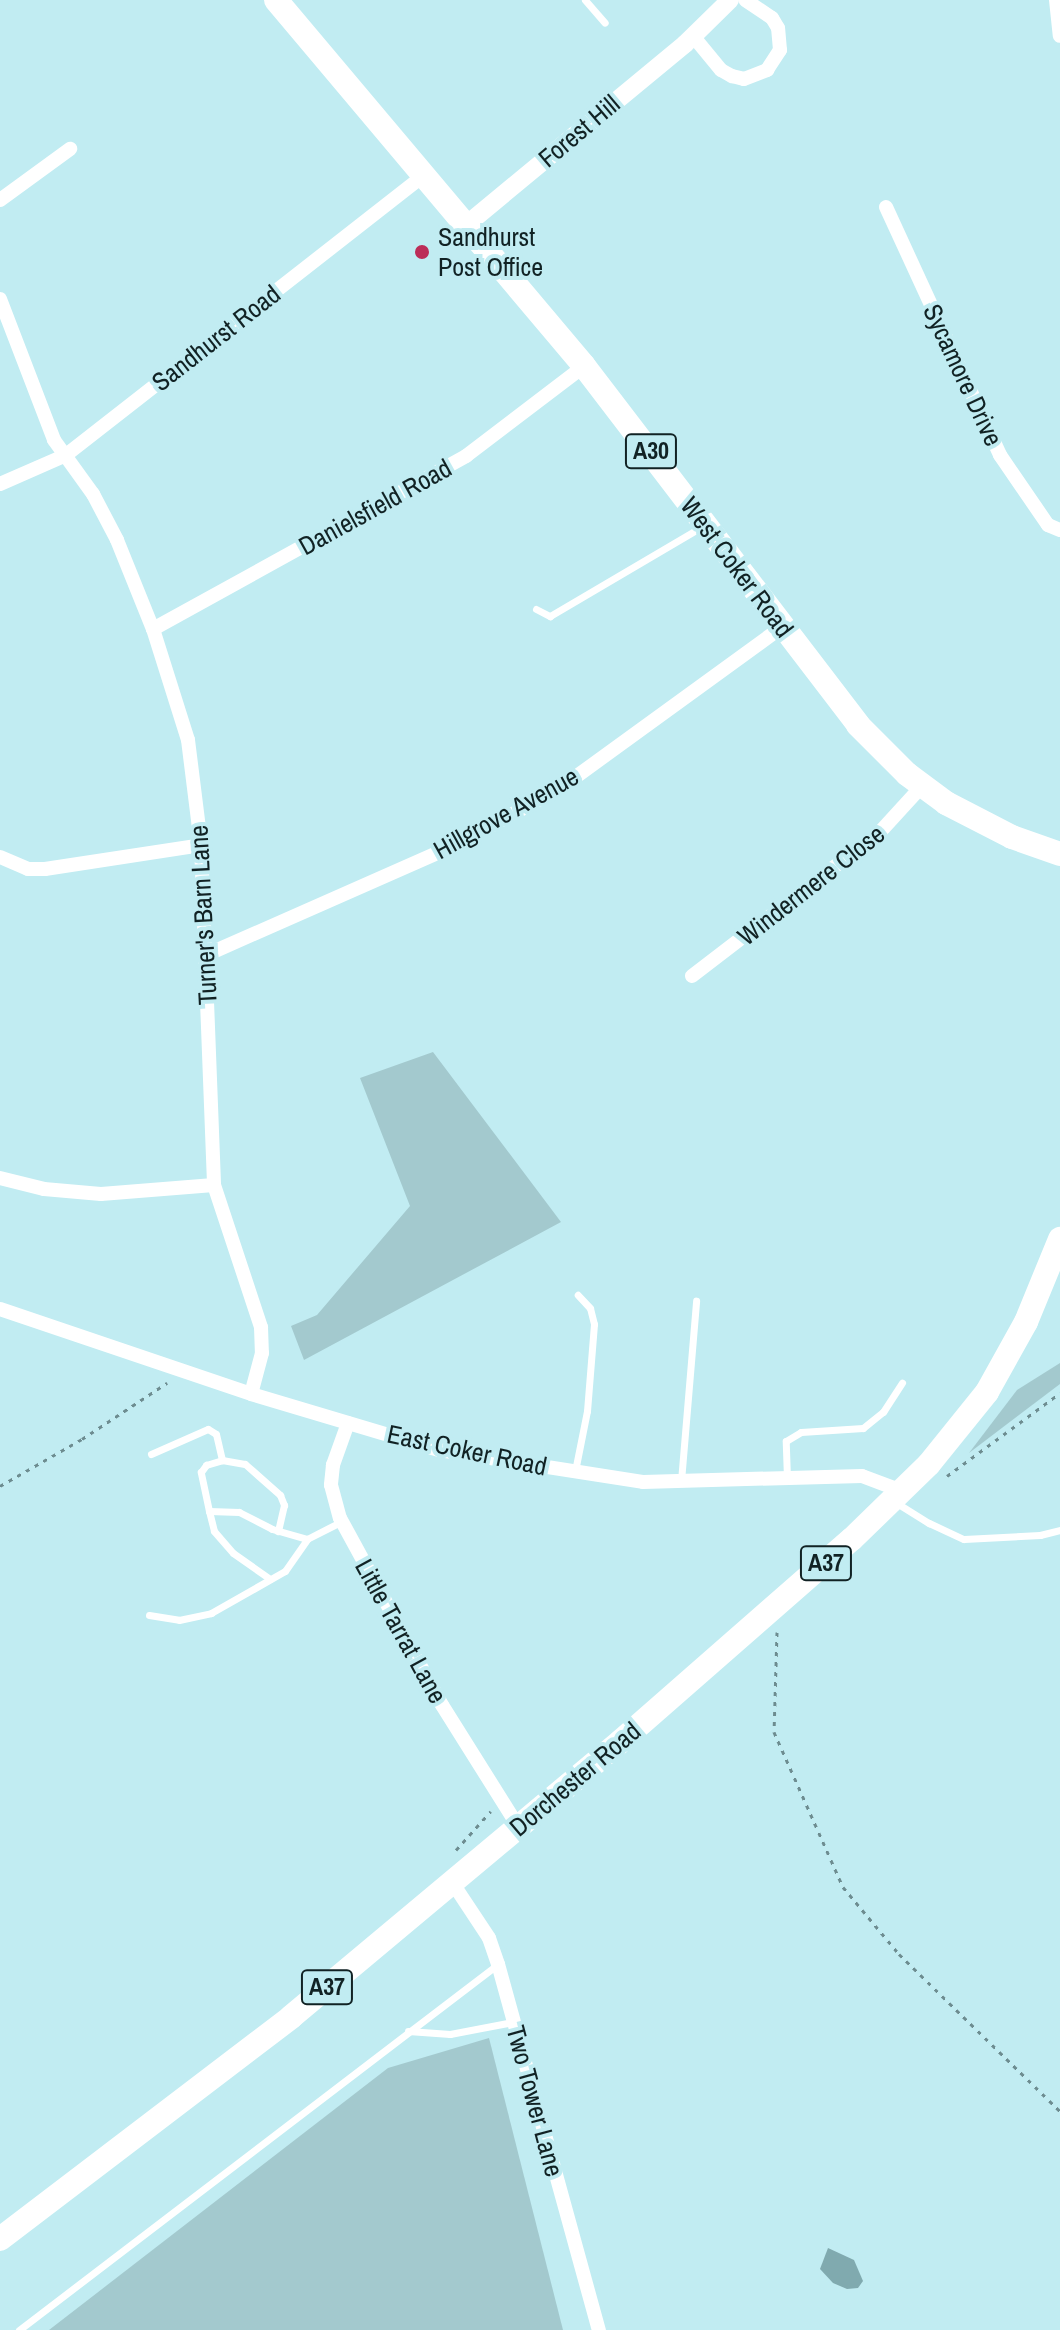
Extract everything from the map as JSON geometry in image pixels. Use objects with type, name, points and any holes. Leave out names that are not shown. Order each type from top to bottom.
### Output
[{"type":"highway","name":"West Coker Road","points":[[276,0],[584,366],[858,725],[922,786],[979,822],[1060,854]]},
{"type":"highway","name":"Dorchester Road","points":[[0,2239],[291,2017],[815,1573],[897,1496],[929,1464],[987,1392],[1026,1322],[1060,1239]]},
{"type":"street","points":[[1056,0],[1060,36]]},
{"type":"street","name":"Forest Hill","points":[[465,226],[732,1],[763,11],[778,28],[780,50],[767,70],[744,79],[721,70],[693,36]]},
{"type":"street","points":[[0,200],[70,149]]},
{"type":"street","name":"Sandhurst Road","points":[[0,484],[66,455],[423,176]]},
{"type":"street","name":"Sycamore Drive","points":[[886,207],[1000,455],[1048,525],[1060,530]]},
{"type":"street","name":"Turner's Barn Lane","points":[[0,299],[54,440],[93,494],[117,540],[153,629],[188,740],[201,845],[214,1185],[261,1327],[262,1353],[251,1394]]},
{"type":"street","name":"Danielsfield Road","points":[[153,629],[466,456],[584,366]]},
{"type":"street","name":"Hillgrove Avenue","points":[[206,955],[455,845],[559,789],[781,628]]},
{"type":"street","name":"Windermere Close","points":[[692,976],[880,832],[922,786]]},
{"type":"street","points":[[0,857],[28,869],[45,869],[201,845]]},
{"type":"street","points":[[0,1178],[44,1189],[101,1194],[214,1185]]},
{"type":"street","name":"East Coker Road","points":[[0,1309],[251,1394],[439,1450],[643,1482],[862,1476],[897,1496]]},
{"type":"street","name":"Little Tarrat Lane","points":[[348,1423],[333,1465],[331,1485],[342,1521],[442,1705],[518,1826]]},
{"type":"street","name":"Two Tower Lane","points":[[452,1882],[483,1928],[498,1964],[599,2330]]},
{"type":"lane","points":[[585,0],[605,23]]},
{"type":"lane","points":[[536,609],[550,616],[705,525]]},
{"type":"lane","points":[[575,1471],[587,1411],[594,1324],[590,1308],[578,1295]]},
{"type":"lane","points":[[681,1481],[696,1301]]},
{"type":"lane","points":[[787,1478],[786,1441],[801,1432],[863,1428],[883,1412],[902,1383]]},
{"type":"lane","points":[[151,1454],[208,1429],[216,1434],[222,1460]]},
{"type":"lane","points":[[270,1579],[233,1553],[214,1531],[201,1472],[206,1465],[222,1460],[245,1464],[274,1486],[284,1505],[278,1531]]},
{"type":"lane","points":[[897,1496],[929,1523],[964,1539],[1040,1535],[1060,1530]]},
{"type":"lane","points":[[209,1511],[239,1512],[278,1531],[307,1539]]},
{"type":"lane","points":[[149,1615],[179,1620],[211,1613],[292,1565],[298,1548],[307,1539],[342,1521]]},
{"type":"lane","points":[[19,2330],[498,1964]]},
{"type":"lane","points":[[408,2031],[450,2034],[513,2022]]},
{"type":"path","points":[[0,1486],[82,1439],[168,1383],[178,1369]]},
{"type":"path","points":[[778,1618],[774,1732],[843,1887],[899,1954],[1060,2111]]},
{"type":"shaded area","points":[[433,1052],[561,1222],[304,1360],[291,1326],[317,1315],[410,1206],[360,1078]]},
{"type":"shaded area","points":[[1060,1363],[1060,1384],[969,1453],[1017,1390]]},
{"type":"shaded area","points":[[489,2038],[563,2330],[49,2330],[388,2068]]},
{"type":"shaded area","points":[[828,2248],[854,2260],[863,2281],[858,2288],[847,2289],[833,2283],[820,2269]]},
{"type":"place","name":"Sandhurst Post Office","points":[[422,252]]}]
